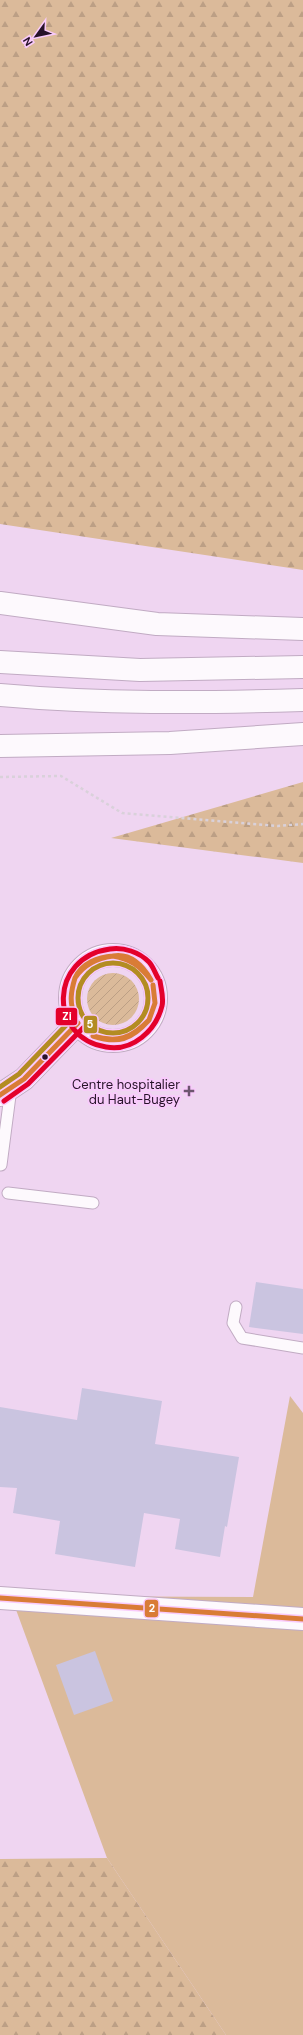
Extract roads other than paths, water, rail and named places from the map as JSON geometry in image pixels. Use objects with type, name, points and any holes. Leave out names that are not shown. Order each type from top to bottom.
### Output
[{"type":"main road","points":[[0,603],[157,624],[303,628]]},
{"type":"main road","points":[[0,662],[140,670],[303,667]]},
{"type":"main road","points":[[0,695],[85,701],[224,702],[303,700]]},
{"type":"main road","points":[[0,746],[170,743],[303,734]]},
{"type":"main road","points":[[6,1091],[24,1079],[78,1023]]},
{"type":"main road","points":[[0,1598],[303,1619]]},
{"type":"lane","points":[[1,1165],[6,1091]]},
{"type":"lane","points":[[8,1193],[93,1203]]},
{"type":"lane","points":[[236,1307],[233,1323],[242,1338],[303,1348]]},
{"type":"place","name":"Centre hospitalier du Haut-Bugey","points":[[189,1091]]}]
